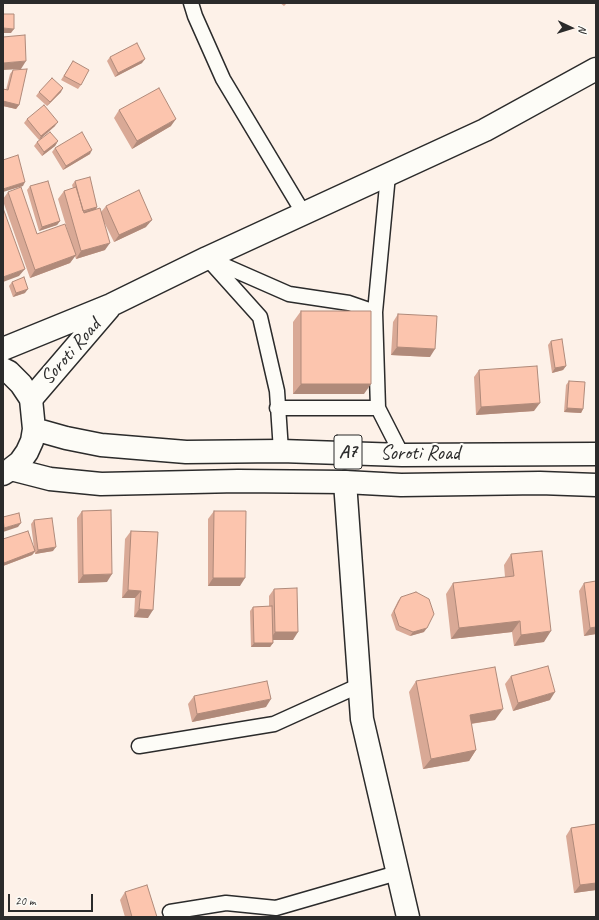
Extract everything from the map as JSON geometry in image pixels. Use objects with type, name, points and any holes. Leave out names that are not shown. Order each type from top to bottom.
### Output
[{"type":"main road","points":[[3,348],[111,305],[207,258],[485,130],[596,69]]},
{"type":"main road","name":"Soroti Road","points":[[31,399],[111,305]]},
{"type":"main road","name":"A7","points":[[3,369],[9,372],[22,384],[31,399],[34,429],[32,441],[27,452],[20,462],[7,472]]},
{"type":"main road","name":"Soroti Road","points":[[34,429],[66,438],[101,445],[186,452],[281,451],[402,455],[596,454]]},
{"type":"main road","name":"Soroti Road","points":[[7,472],[50,479],[101,484],[187,481],[345,482],[401,484],[540,483],[596,485]]},
{"type":"main road","points":[[345,482],[358,686],[362,719],[408,917]]},
{"type":"lane","points":[[191,3],[195,16],[223,79],[304,214]]},
{"type":"lane","points":[[388,175],[375,312],[378,408],[402,455]]},
{"type":"lane","points":[[207,258],[289,294],[348,303],[375,312]]},
{"type":"lane","points":[[207,258],[260,317],[277,391],[281,451]]},
{"type":"lane","points":[[277,408],[378,408]]},
{"type":"lane","points":[[139,746],[274,724],[358,686]]},
{"type":"lane","points":[[170,912],[226,903],[276,908],[397,872]]},
{"type":"building","points":[[3,14],[14,14],[14,29],[3,28]]},
{"type":"building","points":[[25,35],[26,61],[3,63],[3,37]]},
{"type":"building","points":[[137,43],[145,59],[118,73],[110,57]]},
{"type":"building","points":[[73,61],[89,70],[81,85],[64,76]]},
{"type":"building","points":[[27,69],[19,105],[3,101],[3,89],[8,90],[13,70]]},
{"type":"building","points":[[52,78],[63,88],[50,102],[39,92]]},
{"type":"building","points":[[159,88],[176,119],[137,141],[119,110]]},
{"type":"building","points":[[44,105],[58,122],[41,136],[27,119]]},
{"type":"building","points":[[50,132],[58,141],[44,152],[37,142]]},
{"type":"building","points":[[82,132],[92,150],[66,166],[55,148]]},
{"type":"building","points":[[18,155],[25,182],[3,189],[3,160]]},
{"type":"building","points":[[90,177],[97,207],[83,211],[75,181]]},
{"type":"building","points":[[48,181],[60,221],[42,227],[30,186]]},
{"type":"building","points":[[21,187],[37,234],[65,224],[76,255],[35,270],[8,192]]},
{"type":"building","points":[[76,187],[84,213],[100,208],[110,243],[81,251],[64,191]]},
{"type":"building","points":[[139,190],[152,220],[119,235],[106,206]]},
{"type":"building","points":[[3,208],[25,269],[3,277]]},
{"type":"building","points":[[24,277],[28,289],[16,293],[12,282]]},
{"type":"building","points":[[301,311],[371,311],[371,384],[301,384]]},
{"type":"building","points":[[398,314],[437,316],[435,349],[397,347]]},
{"type":"building","points":[[562,339],[566,366],[555,368],[551,341]]},
{"type":"building","points":[[537,366],[540,403],[481,407],[479,370]]},
{"type":"building","points":[[569,381],[585,382],[583,409],[567,408]]},
{"type":"building","points":[[111,510],[112,574],[83,575],[82,511]]},
{"type":"building","points":[[214,511],[246,511],[245,578],[213,578]]},
{"type":"building","points":[[19,513],[21,523],[4,528],[3,517]]},
{"type":"building","points":[[52,518],[56,547],[38,550],[34,520]]},
{"type":"building","points":[[28,531],[35,551],[4,563],[3,539]]},
{"type":"building","points":[[131,531],[158,532],[153,610],[139,609],[141,591],[128,590]]},
{"type":"building","points":[[542,551],[551,631],[521,635],[520,621],[459,628],[453,583],[514,576],[511,554]]},
{"type":"building","points":[[596,581],[596,627],[590,628],[584,583]]},
{"type":"building","points":[[297,588],[298,632],[275,632],[274,589]]},
{"type":"building","points":[[416,592],[429,599],[434,614],[427,628],[413,632],[399,626],[394,611],[401,597]]},
{"type":"building","points":[[272,606],[273,643],[254,643],[253,607]]},
{"type":"building","points":[[548,666],[555,692],[518,703],[511,676]]},
{"type":"building","points":[[495,667],[503,709],[470,715],[476,750],[431,759],[416,681]]},
{"type":"building","points":[[267,681],[271,699],[197,714],[194,696]]},
{"type":"building","points":[[596,824],[596,883],[580,885],[571,828]]},
{"type":"building","points":[[147,885],[157,917],[132,917],[125,892]]}]
